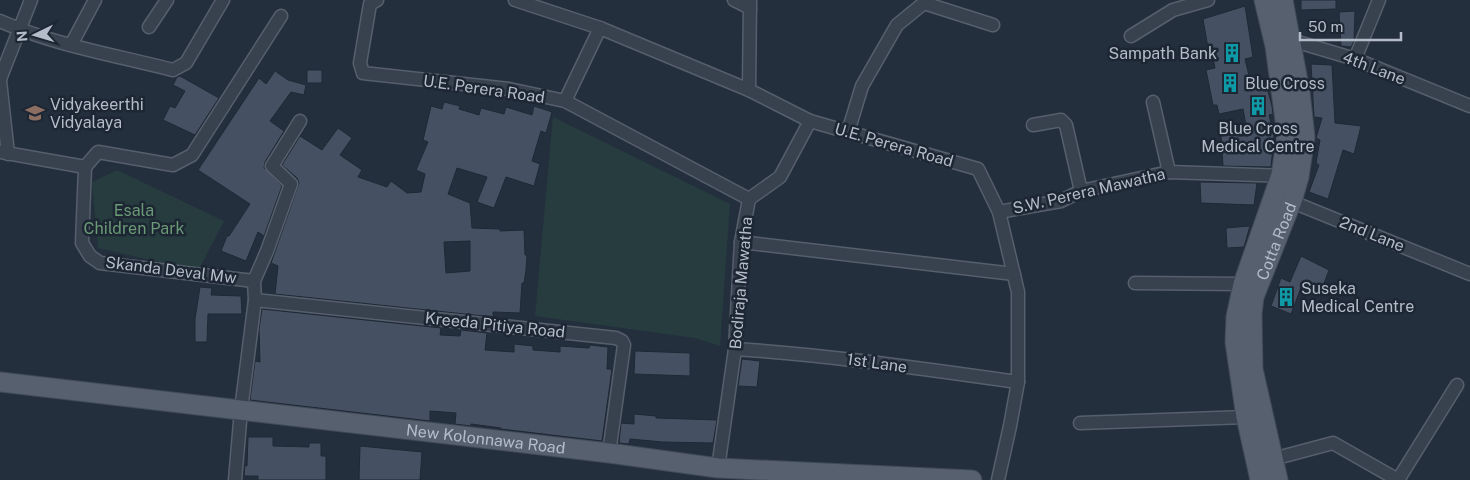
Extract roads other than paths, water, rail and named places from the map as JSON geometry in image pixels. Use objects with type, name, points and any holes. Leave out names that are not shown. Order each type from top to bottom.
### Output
[{"type":"main road","name":"Cotta Road","points":[[1264,0],[1283,43],[1300,92],[1304,137],[1290,176],[1254,297],[1252,314],[1253,368],[1278,480]]},
{"type":"main road","name":"Cotta Road","points":[[1283,0],[1283,43]]},
{"type":"main road","name":"Cotta Road","points":[[1260,480],[1246,416],[1235,342],[1236,317],[1243,284],[1283,199]]},
{"type":"main road","name":"New Kolonnawa Road","points":[[0,382],[609,453],[718,468],[746,474],[972,480]]},
{"type":"street","points":[[31,0],[0,80],[4,153],[85,167],[98,152],[173,165],[192,155],[281,16]]},
{"type":"street","points":[[71,45],[95,0]]},
{"type":"street","points":[[149,27],[167,0]]},
{"type":"street","points":[[0,21],[71,45],[172,70],[186,63],[223,0]]},
{"type":"street","name":"U.E. Perera Road","points":[[377,0],[370,4],[360,63],[363,73],[509,89],[564,101],[749,199]]},
{"type":"street","name":"U.E. Perera Road","points":[[515,0],[600,28],[749,90],[810,121],[978,169],[999,212],[1018,292],[1018,382],[998,480]]},
{"type":"street","points":[[734,0],[750,4],[749,90]]},
{"type":"street","points":[[1131,36],[1173,10],[1208,0]]},
{"type":"street","points":[[1356,59],[1379,0]]},
{"type":"street","points":[[848,132],[862,86],[897,25],[925,2],[993,25]]},
{"type":"street","points":[[564,101],[600,28]]},
{"type":"street","name":"4th Lane","points":[[1283,43],[1356,59],[1470,106]]},
{"type":"street","points":[[1153,102],[1169,172]]},
{"type":"street","points":[[1033,125],[1061,120],[1066,125],[1081,191]]},
{"type":"street","points":[[235,480],[241,410],[255,300],[254,281],[291,184],[272,166],[300,121]]},
{"type":"street","name":"Bodiraja Mawatha","points":[[718,468],[735,349],[741,242],[749,199],[780,177],[810,121]]},
{"type":"street","name":"Skanda Deval Mw","points":[[85,167],[82,243],[90,256],[100,263],[254,281]]},
{"type":"street","name":"S.W. Perera Mawatha","points":[[999,212],[1061,201],[1081,191],[1169,172],[1290,176]]},
{"type":"street","name":"2nd Lane","points":[[1283,199],[1470,274]]},
{"type":"street","points":[[741,242],[1014,274]]},
{"type":"street","points":[[1136,283],[1243,284]]},
{"type":"street","name":"Kreeda Pitiya Road","points":[[255,300],[616,338],[622,341],[624,345],[609,453]]},
{"type":"street","name":"1st Lane","points":[[735,349],[820,356],[1018,382]]},
{"type":"street","points":[[1273,459],[1333,443],[1398,480],[1457,385]]},
{"type":"street","points":[[1080,424],[1246,416]]},
{"type":"place","name":"Sampath Bank","points":[[1232,53]]},
{"type":"place","name":"Blue Cross","points":[[1230,83]]},
{"type":"place","name":"Blue Cross Medical Centre","points":[[1258,106]]},
{"type":"place","name":"Vidyakeerthi Vidyalaya","points":[[35,113]]},
{"type":"place","name":"Suseka Medical Centre","points":[[1286,297]]},
{"type":"park label","name":"Esala Children Park","points":[[134,219]]}]
